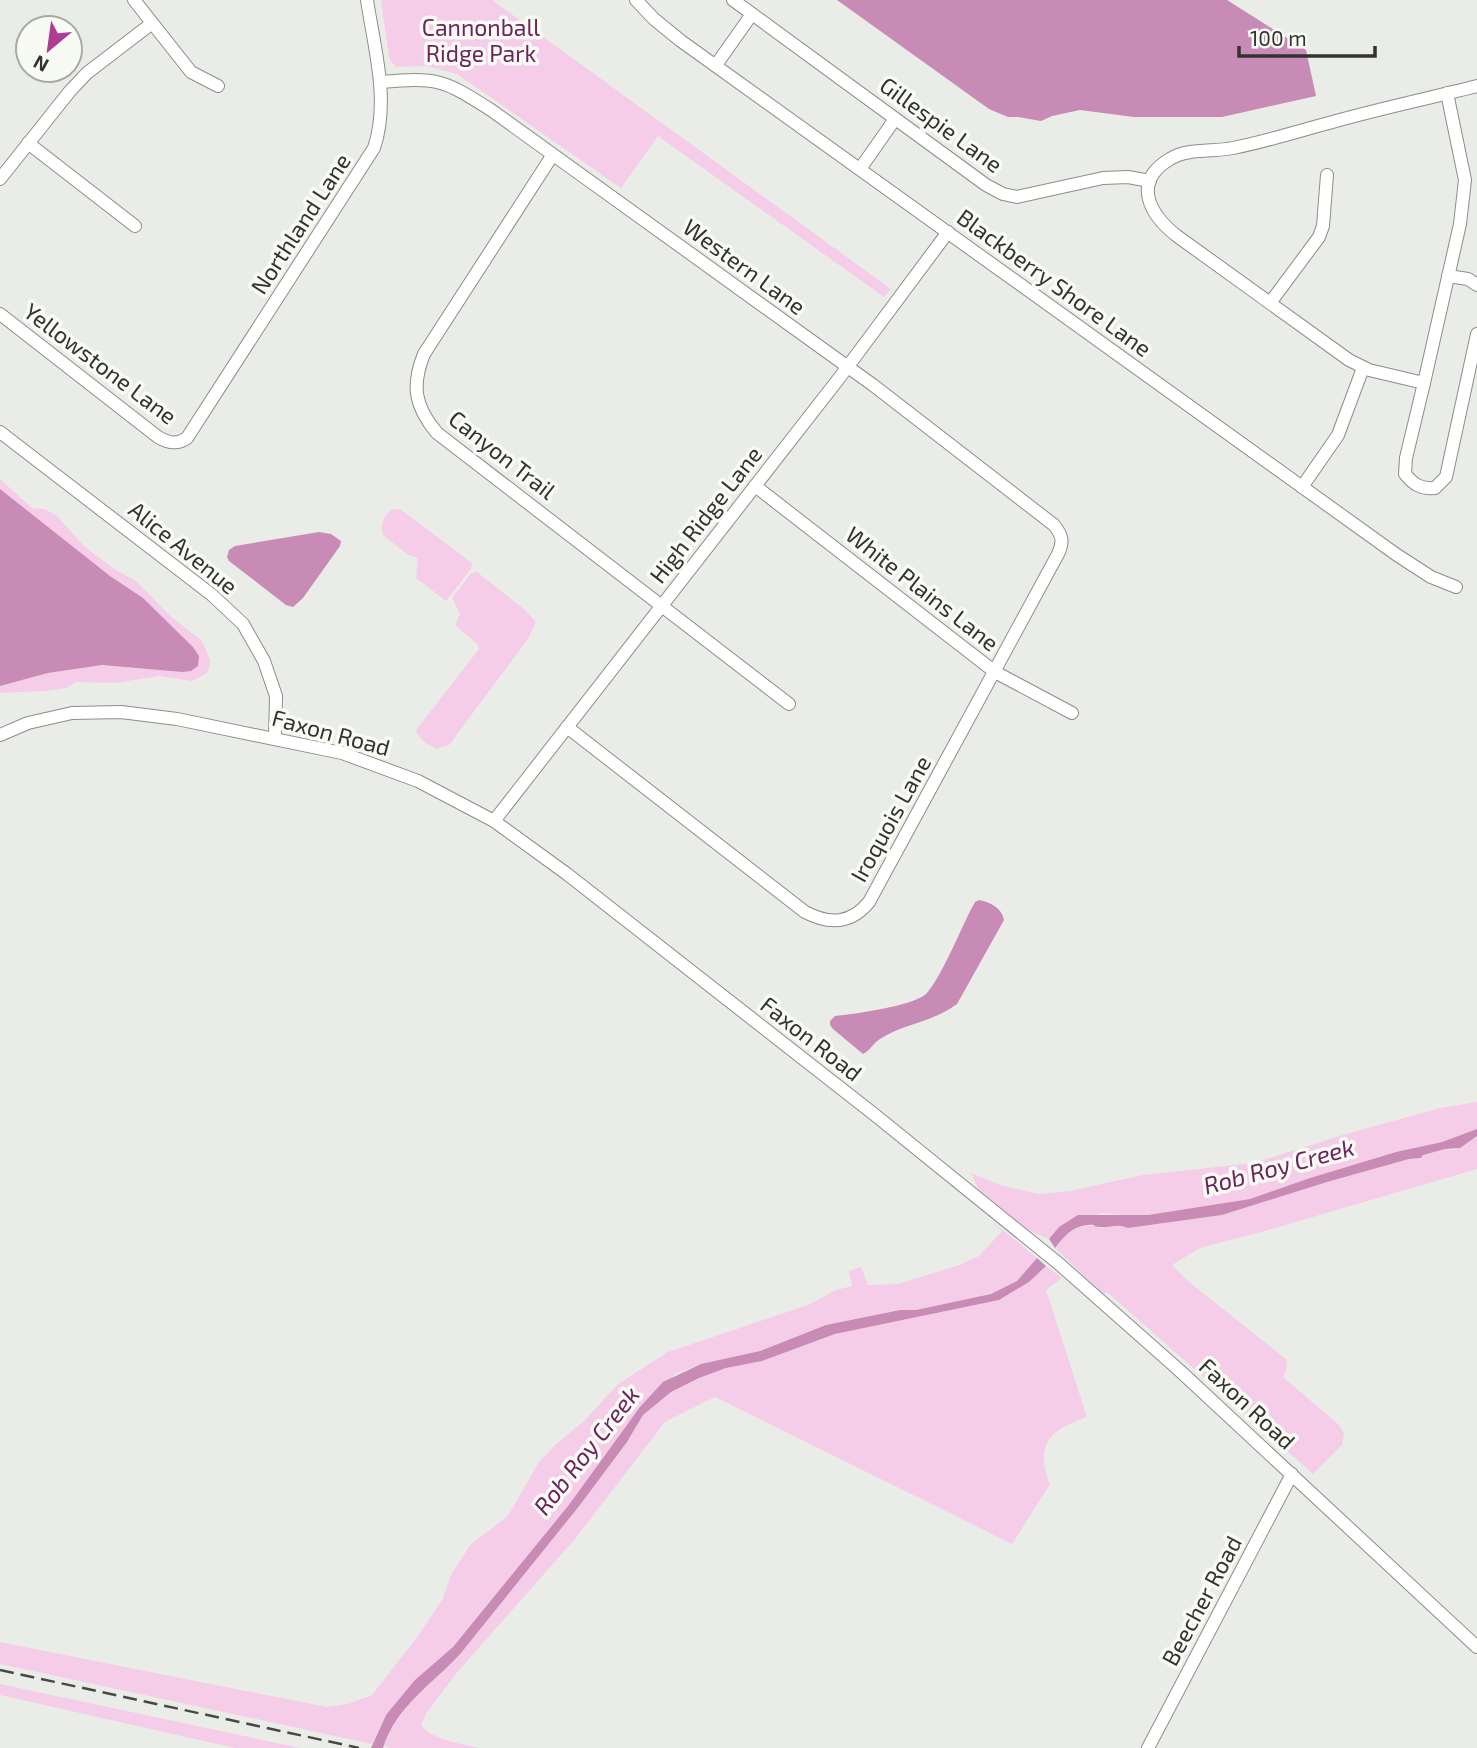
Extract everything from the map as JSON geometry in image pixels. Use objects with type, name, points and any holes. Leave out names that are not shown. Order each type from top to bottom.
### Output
[{"type":"street","points":[[134,0],[191,72],[218,86]]},
{"type":"street","name":"Northland Lane","points":[[177,443],[192,433],[374,148],[382,116],[380,82],[367,0]]},
{"type":"street","name":"Blackberry Shore Lane","points":[[636,0],[670,32],[1302,487],[1422,572],[1456,587]]},
{"type":"street","name":"Gillespie Lane","points":[[733,0],[986,185],[1003,194],[1017,197],[1117,176],[1150,181]]},
{"type":"street","points":[[716,65],[752,14]]},
{"type":"street","points":[[0,179],[56,107],[87,73],[151,24]]},
{"type":"street","name":"Western Lane","points":[[380,82],[423,78],[453,86],[491,110],[848,367],[1018,496],[1054,525],[1062,537]]},
{"type":"street","points":[[1424,383],[1363,368],[1349,360],[1164,226],[1149,203],[1150,181],[1159,168],[1171,158],[1188,153],[1232,149],[1477,86]]},
{"type":"street","points":[[1447,93],[1465,180],[1460,224],[1406,458],[1405,474],[1413,484],[1424,489],[1435,488],[1446,477],[1477,334]]},
{"type":"street","points":[[860,169],[895,119]]},
{"type":"street","points":[[28,144],[135,226]]},
{"type":"street","name":"Canyon Trail","points":[[552,156],[424,354],[418,369],[416,387],[420,408],[437,433],[789,704]]},
{"type":"street","points":[[1270,303],[1319,237],[1323,226],[1327,175]]},
{"type":"street","name":"High Ridge Lane","points":[[494,821],[848,367],[948,232]]},
{"type":"street","points":[[1448,276],[1468,279],[1477,285]]},
{"type":"street","name":"Yellowstone Lane","points":[[0,314],[158,438],[177,443]]},
{"type":"street","points":[[1302,487],[1338,435],[1363,368]]},
{"type":"street","name":"Alice Avenue","points":[[0,432],[212,595],[243,624],[264,661],[276,696],[275,738]]},
{"type":"street","name":"White Plains Lane","points":[[755,486],[995,672],[1072,713]]},
{"type":"street","name":"Iroquois Lane","points":[[567,727],[806,912],[822,919],[842,921],[856,915],[869,902],[1058,554],[1062,537]]},
{"type":"street","name":"Faxon Road","points":[[0,735],[28,723],[72,713],[121,712],[177,719],[342,753],[418,781],[494,821],[567,874],[875,1115],[1047,1254],[1172,1363],[1477,1647]]},
{"type":"street","name":"Beecher Road","points":[[1148,1748],[1293,1474]]},
{"type":"green space","name":"Cannonball Ridge Park","points":[[381,0],[492,0],[891,289],[884,297],[658,136],[621,188],[457,74],[427,66],[397,67],[389,57]]},
{"type":"green space","points":[[0,479],[32,508],[45,509],[57,516],[84,546],[114,569],[136,581],[168,614],[202,641],[210,660],[206,674],[192,681],[159,676],[115,683],[76,682],[66,688],[0,693],[0,686],[3,685],[48,673],[101,665],[182,672],[199,656],[143,598],[110,576],[0,489]]},
{"type":"green space","points":[[394,509],[400,509],[472,563],[471,569],[446,601],[416,578],[418,558],[407,554],[383,535],[384,519]]},
{"type":"green space","points":[[477,572],[524,609],[536,622],[528,639],[449,745],[436,749],[421,739],[416,730],[479,649],[478,645],[455,625],[460,614],[452,598],[471,573]]},
{"type":"green space","points":[[1477,1102],[1477,1129],[1442,1142],[1396,1152],[1250,1199],[1148,1215],[1103,1213],[1059,1227],[1049,1239],[1027,1230],[979,1191],[971,1173],[1000,1185],[1039,1194],[1070,1191],[1143,1175],[1254,1163],[1440,1108]]},
{"type":"green space","points":[[1477,1136],[1477,1169],[1200,1248],[1172,1265],[1189,1282],[1287,1360],[1283,1377],[1338,1424],[1344,1433],[1342,1445],[1313,1474],[1107,1292],[1104,1294],[1100,1291],[1055,1248],[1070,1232],[1082,1227],[1103,1229],[1104,1226],[1120,1224],[1129,1228],[1222,1215],[1327,1182],[1421,1158],[1423,1155],[1445,1149],[1454,1150]]},
{"type":"green space","points":[[992,1221],[1037,1258],[1017,1281],[991,1294],[826,1325],[760,1351],[701,1364],[675,1374],[628,1423],[568,1506],[453,1647],[386,1715],[372,1744],[0,1664],[0,1642],[327,1707],[348,1704],[372,1695],[442,1600],[452,1573],[471,1544],[508,1516],[539,1462],[584,1421],[618,1384],[668,1352],[808,1305],[836,1290],[852,1286],[849,1271],[861,1267],[868,1285],[898,1284],[959,1265],[979,1256],[1002,1231]]},
{"type":"green space","points":[[1046,1266],[1062,1278],[1046,1290],[1087,1417],[1063,1427],[1049,1440],[1044,1458],[1050,1484],[1012,1544],[715,1397],[665,1422],[575,1539],[459,1670],[427,1712],[421,1725],[433,1735],[479,1748],[383,1746],[398,1718],[461,1653],[580,1505],[627,1442],[643,1415],[671,1392],[726,1368],[762,1361],[835,1334],[999,1300],[1029,1282]]},
{"type":"green space","points":[[0,1684],[300,1748],[235,1748],[0,1695]]},
{"type":"shaded area","points":[[837,0],[1227,0],[1306,50],[1316,96],[1222,117],[1134,117],[1080,110],[1041,121],[1008,117],[989,109]]},
{"type":"shaded area","points":[[0,489],[110,576],[143,598],[193,647],[199,656],[198,666],[191,671],[182,672],[102,665],[48,673],[0,686]]},
{"type":"shaded area","points":[[319,532],[331,534],[341,541],[340,546],[303,598],[293,607],[286,605],[227,557],[229,550],[235,546]]},
{"type":"shaded area","points":[[979,900],[995,906],[1004,920],[957,1004],[938,1015],[889,1034],[863,1054],[833,1029],[830,1021],[835,1016],[897,1006],[926,994],[945,963],[975,902]]},
{"type":"shaded area","points":[[1477,1129],[1477,1136],[1460,1148],[1445,1149],[1423,1155],[1421,1158],[1327,1182],[1222,1215],[1128,1228],[1083,1226],[1069,1233],[1055,1248],[1049,1239],[1059,1227],[1078,1215],[1148,1215],[1250,1199],[1310,1178],[1396,1152],[1442,1142]]},
{"type":"shaded area","points":[[1037,1258],[1046,1266],[1029,1282],[999,1300],[835,1334],[762,1361],[726,1368],[671,1392],[643,1415],[627,1442],[580,1505],[461,1653],[406,1708],[389,1733],[383,1748],[371,1748],[386,1715],[415,1680],[453,1647],[568,1506],[640,1407],[663,1382],[701,1364],[760,1351],[826,1325],[991,1294],[1017,1281]]},
{"type":"railway","points":[[0,1670],[359,1748]]},
{"type":"water label","name":"Rob Roy Creek","points":[[1279,1167]]},
{"type":"water label","name":"Rob Roy Creek","points":[[587,1451]]}]
